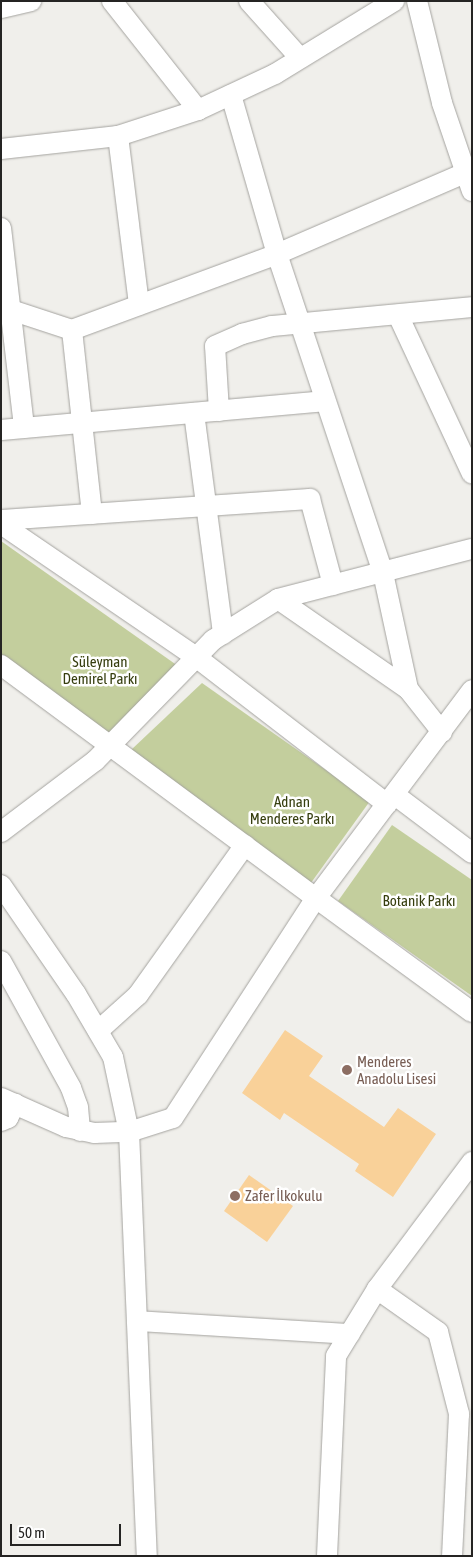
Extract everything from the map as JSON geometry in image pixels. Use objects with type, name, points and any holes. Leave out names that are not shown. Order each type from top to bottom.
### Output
[{"type":"street","points":[[1,8],[31,1]]},
{"type":"street","points":[[112,1],[198,110]]},
{"type":"street","points":[[249,1],[300,58]]},
{"type":"street","points":[[1,149],[118,136],[198,110],[231,95],[300,58],[394,1]]},
{"type":"street","points":[[418,1],[442,103],[468,171],[472,191]]},
{"type":"street","points":[[231,95],[277,254],[383,573],[408,689]]},
{"type":"street","points":[[118,136],[139,305]]},
{"type":"street","points":[[10,310],[72,330],[277,254],[468,171]]},
{"type":"street","points":[[1,228],[24,428]]},
{"type":"street","points":[[219,411],[215,346],[242,334],[272,326],[300,325],[472,307]]},
{"type":"street","points":[[398,315],[472,474]]},
{"type":"street","points":[[72,330],[92,514]]},
{"type":"street","points":[[1,430],[326,402]]},
{"type":"street","points":[[194,413],[204,506],[223,634]]},
{"type":"street","points":[[1,522],[310,499],[333,585]]},
{"type":"street","points":[[1,522],[196,657],[391,799],[472,853]]},
{"type":"street","points":[[1,832],[95,761],[196,657],[223,634],[278,600],[472,549]]},
{"type":"street","points":[[278,600],[408,689],[442,732]]},
{"type":"street","points":[[1,665],[472,1012]]},
{"type":"street","points":[[1,1120],[8,1118],[8,1101],[80,1131],[129,1132],[173,1118],[316,898],[472,690]]},
{"type":"street","points":[[98,1031],[138,995],[245,845]]},
{"type":"street","points":[[1,885],[98,1031],[113,1057],[129,1132],[147,1556]]},
{"type":"street","points":[[1,961],[76,1097],[80,1131]]},
{"type":"street","points":[[327,1556],[336,1356],[377,1289],[472,1162]]},
{"type":"street","points":[[377,1289],[438,1332],[465,1412],[452,1556]]},
{"type":"street","points":[[137,1321],[350,1334]]},
{"type":"green space","name":"Süleyman Demirel Parkı","points":[[1,541],[178,666],[107,735],[1,656]]},
{"type":"green space","name":"Adnan Menderes Parkı","points":[[202,683],[370,801],[308,887],[131,750]]},
{"type":"green space","name":"Botanik Parkı","points":[[392,825],[472,880],[472,996],[338,901]]},
{"type":"building","points":[[285,1030],[323,1056],[309,1076],[384,1127],[398,1108],[436,1134],[393,1197],[355,1171],[359,1164],[284,1113],[280,1120],[242,1093]]},
{"type":"building","points":[[249,1175],[293,1206],[267,1242],[224,1211]]},
{"type":"place","name":"Menderes Anadolu Lisesi","points":[[347,1070]]},
{"type":"place","name":"Zafer İlkokulu","points":[[235,1196]]}]
